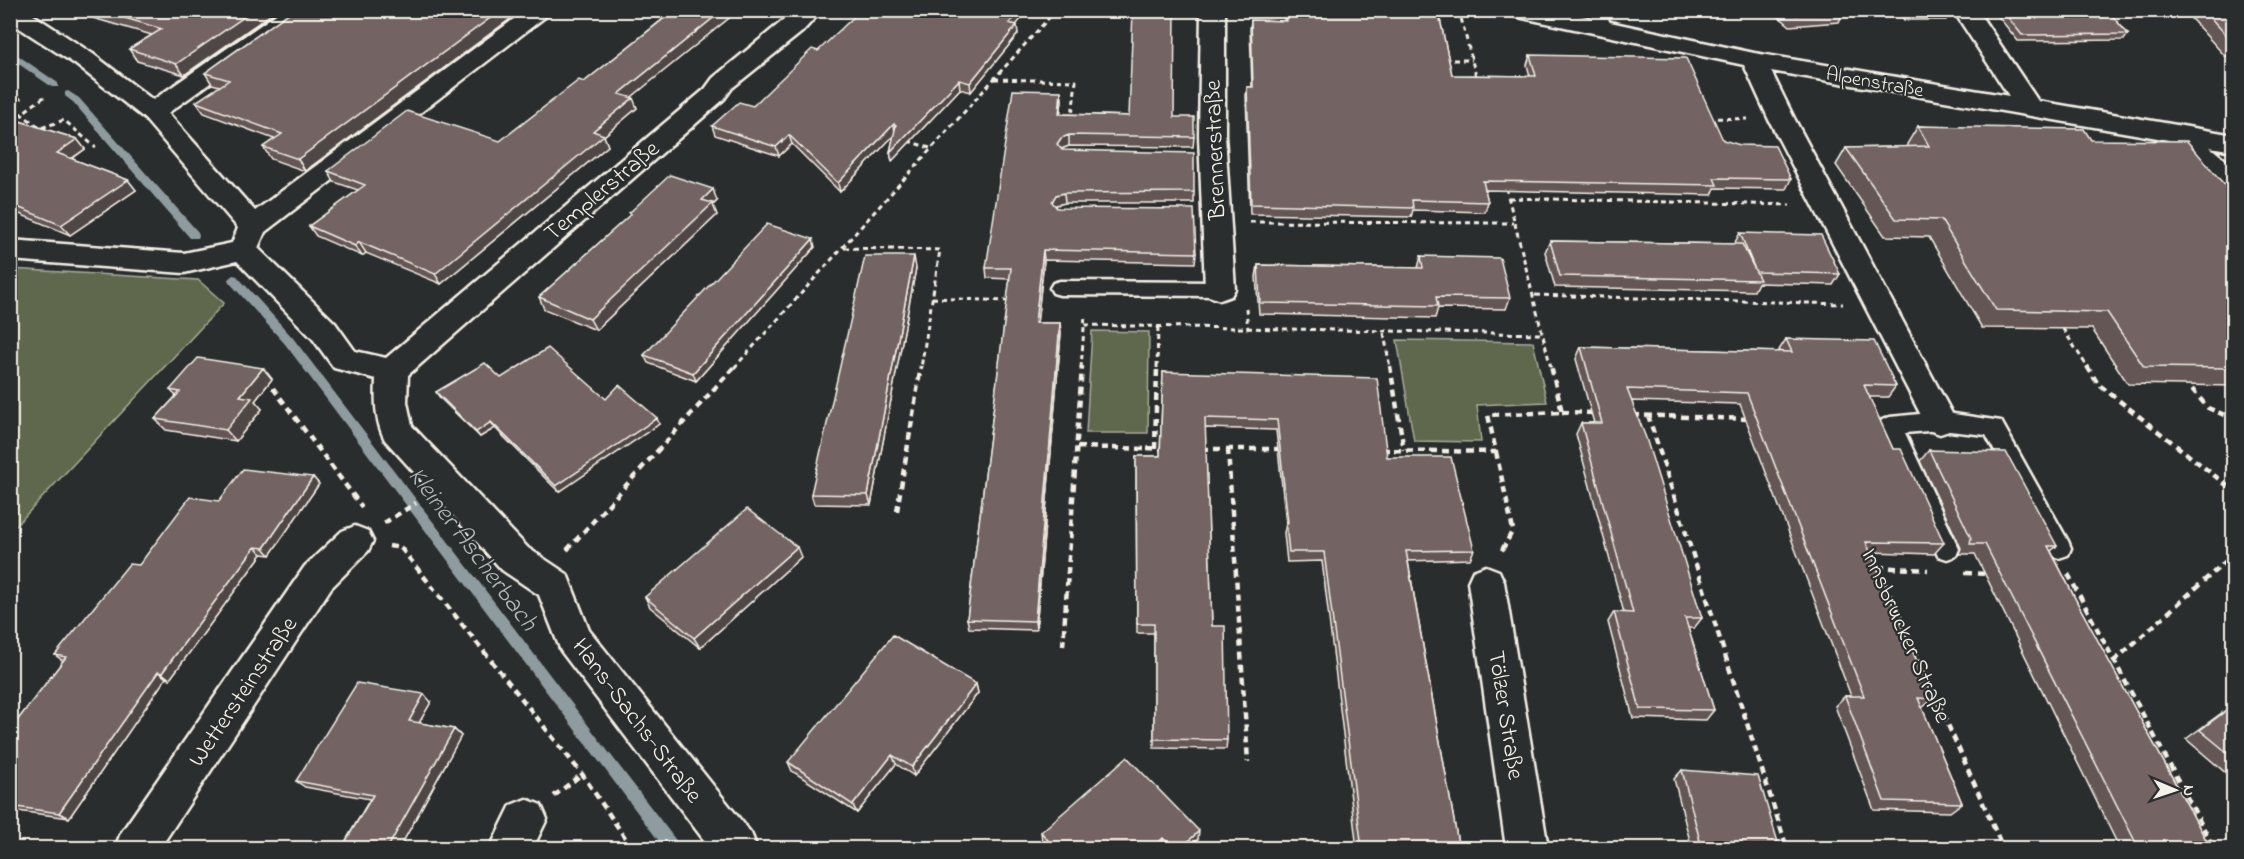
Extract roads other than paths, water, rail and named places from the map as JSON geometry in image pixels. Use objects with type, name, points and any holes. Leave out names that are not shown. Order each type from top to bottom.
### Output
[{"type":"street","points":[[153,112],[298,10]]},
{"type":"street","points":[[10,250],[184,263],[248,239],[542,10]]},
{"type":"street","name":"Templerstraße","points":[[392,371],[568,218],[716,94],[722,83],[793,27],[810,10]]},
{"type":"street","name":"Brennerstraße","points":[[1213,10],[1207,156],[1208,215],[1220,289]]},
{"type":"street","name":"Alpenstraße","points":[[1518,10],[1600,20],[1754,60],[2234,143]]},
{"type":"street","points":[[1965,10],[2030,109]]},
{"type":"street","points":[[10,11],[84,59],[153,112],[248,239],[345,360],[392,371]]},
{"type":"street","points":[[1754,60],[1782,120],[1940,421]]},
{"type":"street","points":[[2178,134],[2234,182]]},
{"type":"street","name":"Hans-Sachs-Straße","points":[[392,371],[391,402],[397,431],[514,559],[554,585],[574,639],[736,849]]},
{"type":"street","name":"Wettersteinstraße","points":[[136,849],[318,577],[359,525]]},
{"type":"street","name":"Tölzer Straße","points":[[1486,582],[1527,849]]},
{"type":"lane","points":[[1060,288],[1220,289]]},
{"type":"lane","points":[[1947,549],[1890,426],[1940,421],[1993,427],[2059,548]]},
{"type":"waterway","name":"Kleiner Ascherbach","points":[[10,53],[55,85]]},
{"type":"waterway","name":"Kleiner Ascherbach","points":[[68,94],[76,100],[194,235]]},
{"type":"waterway","name":"Kleiner Ascherbach","points":[[233,279],[289,341],[673,848]]}]
